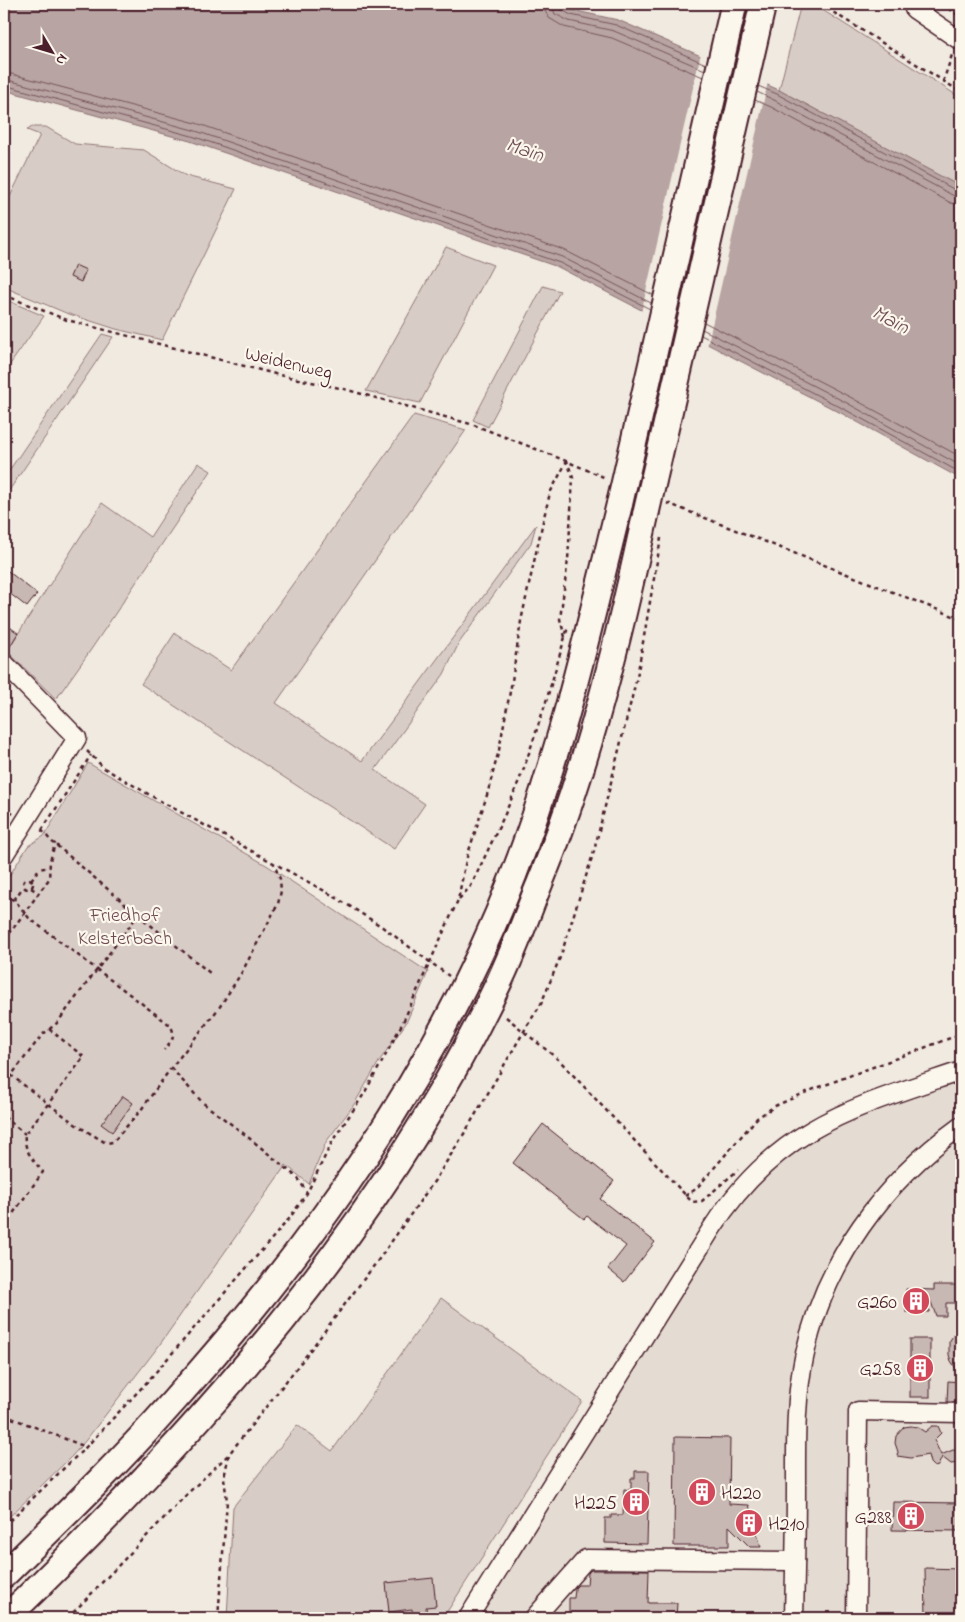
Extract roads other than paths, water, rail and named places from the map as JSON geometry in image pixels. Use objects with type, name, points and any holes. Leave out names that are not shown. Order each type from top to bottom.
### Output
[{"type":"highway","points":[[4,1575],[84,1497],[172,1404],[276,1280],[344,1188],[383,1130],[457,1000],[514,875],[542,796],[569,705],[620,502],[734,4]]},
{"type":"highway","points":[[10,1615],[161,1462],[228,1388],[300,1299],[401,1158],[467,1045],[500,980],[561,829],[657,514],[763,4]]},
{"type":"street","points":[[914,9],[960,36]]},
{"type":"street","points":[[4,663],[77,738],[6,845]]},
{"type":"street","points":[[468,1618],[712,1228],[746,1182],[781,1150],[817,1126],[859,1106],[961,1071]]},
{"type":"street","points":[[794,1618],[788,1561],[797,1411],[804,1358],[812,1326],[835,1268],[857,1230],[900,1177],[961,1126]]},
{"type":"street","points":[[856,1618],[858,1411],[961,1413]]},
{"type":"street","points":[[534,1618],[586,1559],[788,1561]]},
{"type":"water","name":"Main","points":[[4,4],[558,4],[572,10],[618,20],[779,90],[961,187],[961,479],[841,413],[558,267],[190,141],[4,90]]},
{"type":"place","name":"G260","points":[[916,1301]]},
{"type":"place","name":"G258","points":[[920,1368]]},
{"type":"place","name":"H220","points":[[702,1492]]},
{"type":"place","name":"H225","points":[[636,1502]]},
{"type":"place","name":"G288","points":[[911,1516]]},
{"type":"place","name":"H210","points":[[749,1523]]},
{"type":"park label","name":"Friedhof Kelsterbach","points":[[125,926]]}]
